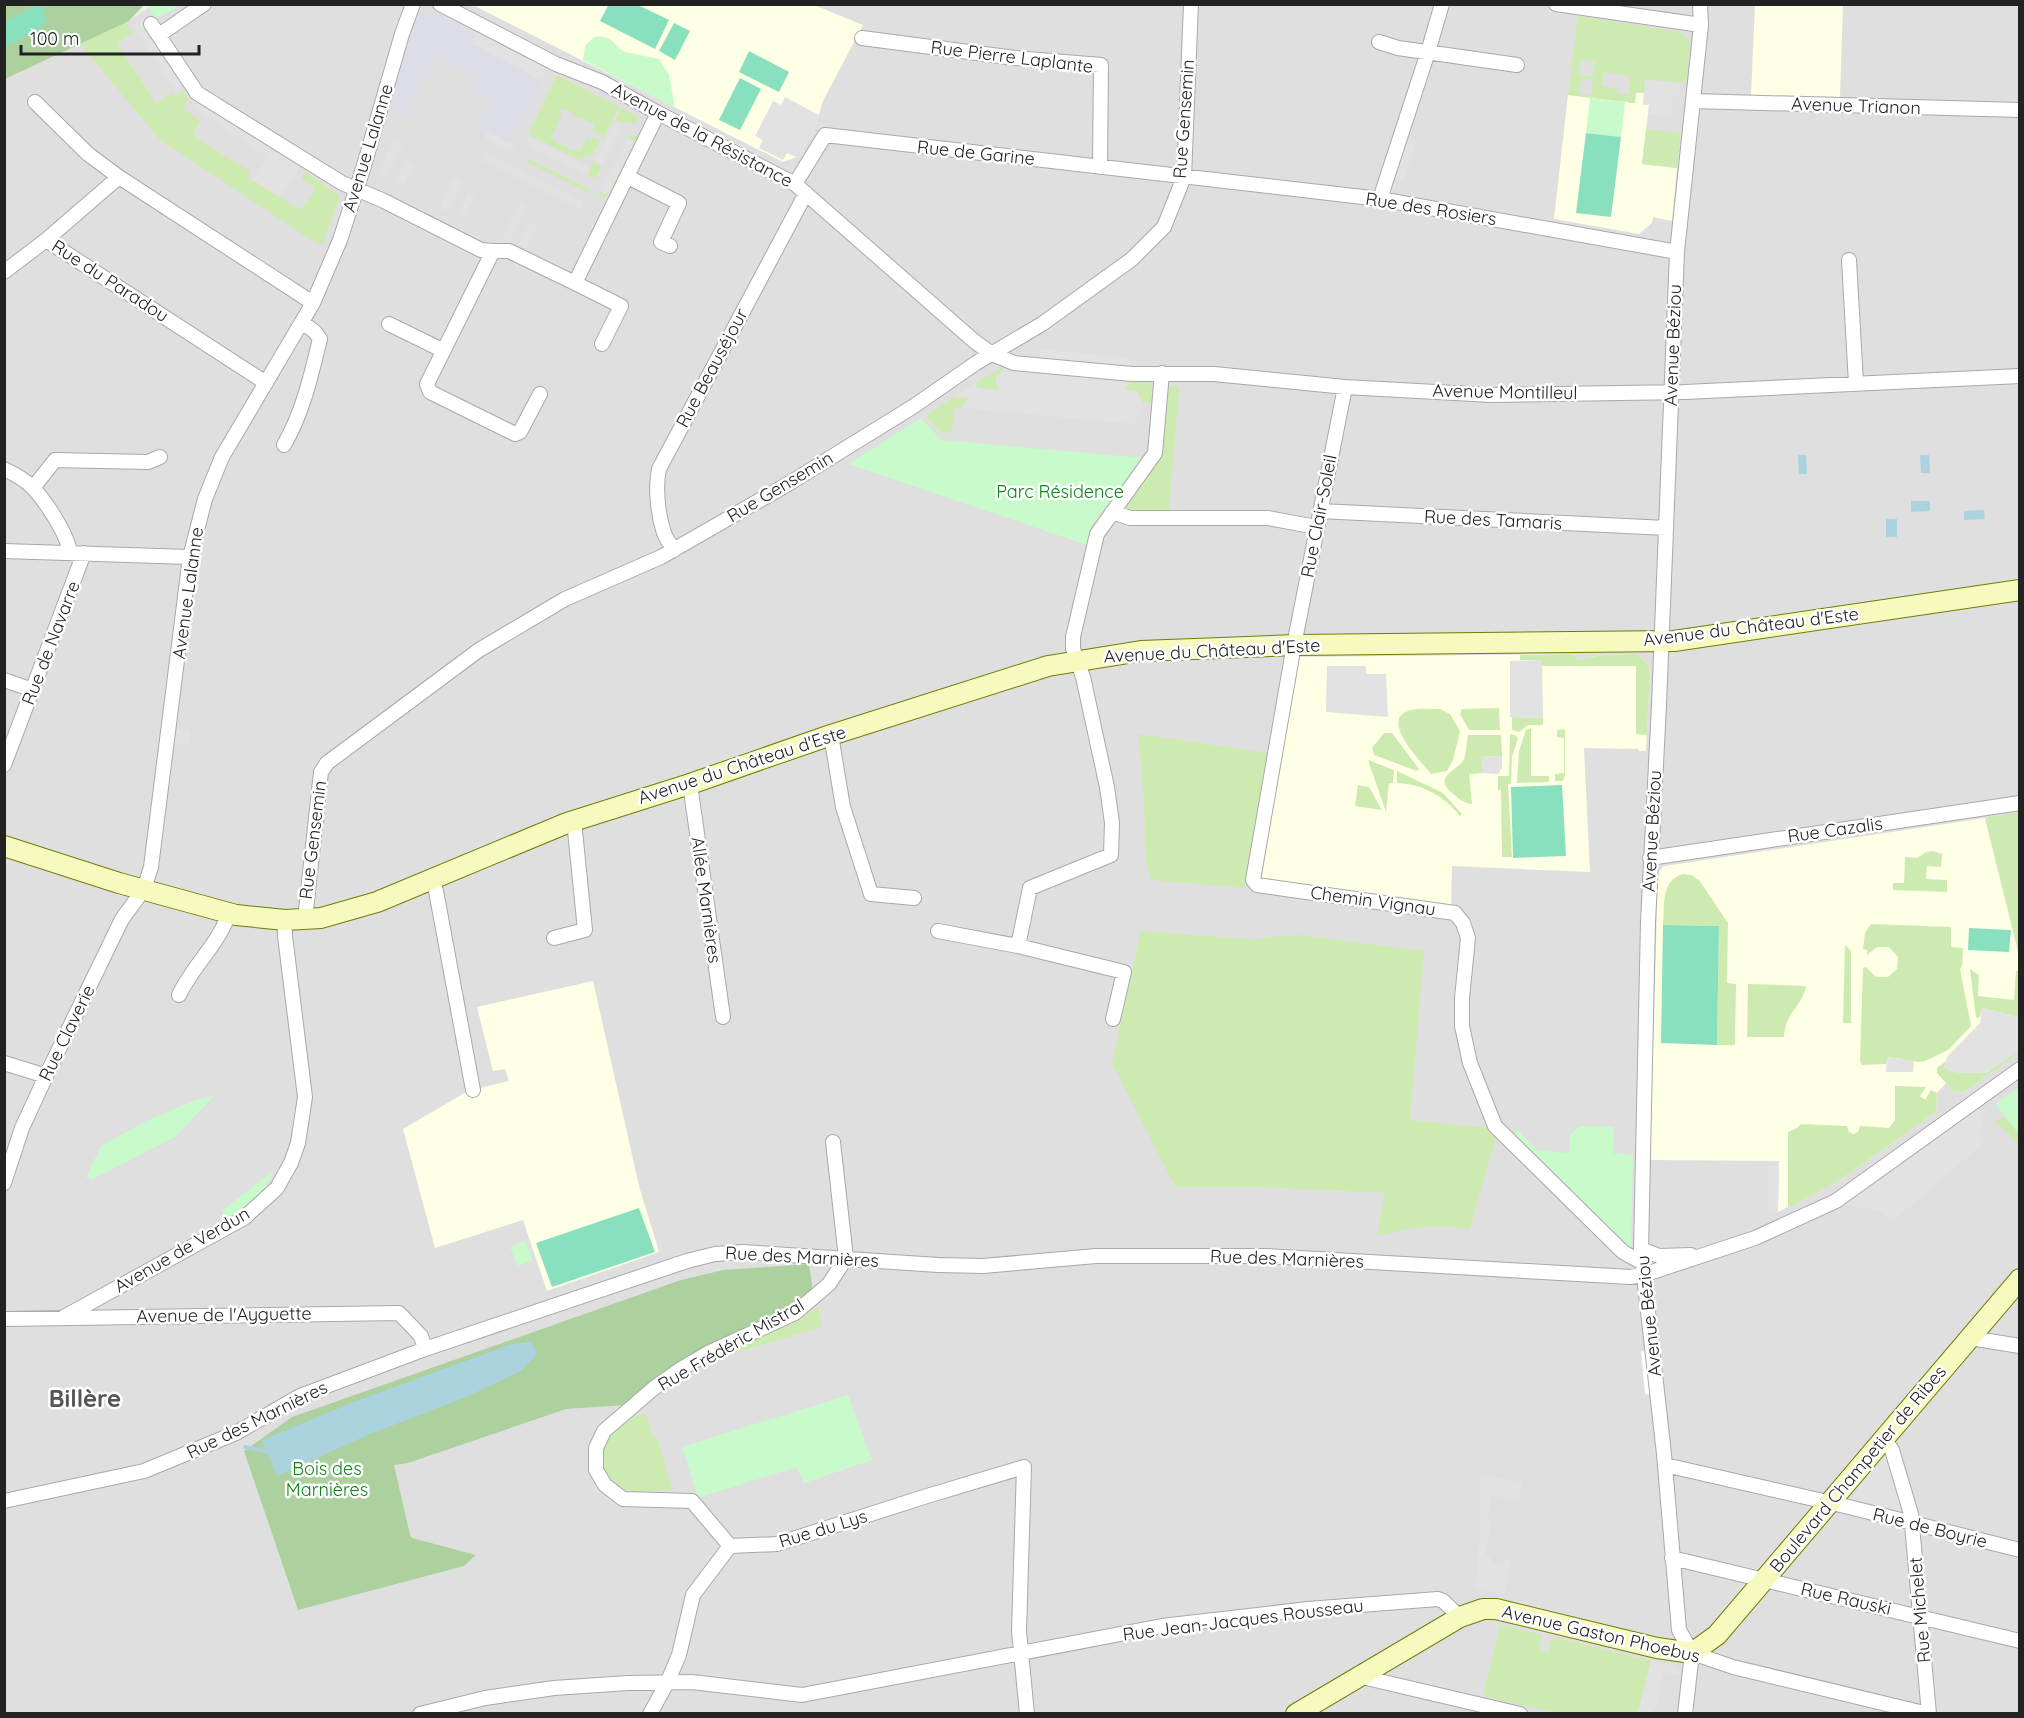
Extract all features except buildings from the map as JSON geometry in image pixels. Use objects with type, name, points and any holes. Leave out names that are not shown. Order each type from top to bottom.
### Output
[{"type":"street","points":[[204,4],[155,29],[197,93],[356,190],[382,200],[482,250],[509,251],[621,306],[602,344]]},
{"type":"street","name":"Avenue Lalanne","points":[[144,889],[151,867],[190,557],[205,500],[222,457],[313,303],[340,240],[413,4]]},
{"type":"street","name":"Avenue de la Résistance","points":[[440,4],[556,64],[602,82],[800,188],[974,341],[992,354]]},
{"type":"street","name":"Rue Gensemin","points":[[295,920],[305,904],[321,772],[327,763],[479,650],[565,599],[674,550],[824,462],[1042,324],[1132,260],[1164,227],[1184,177],[1191,4]]},
{"type":"street","points":[[1380,199],[1442,4]]},
{"type":"street","points":[[1556,4],[1701,25]]},
{"type":"street","name":"Avenue Béziou","points":[[1692,1653],[1679,1630],[1665,1465],[1642,1262],[1650,858],[1677,252],[1701,25],[1700,4]]},
{"type":"street","name":"Rue Pierre Laplante","points":[[862,38],[1015,58],[1101,65],[1100,166]]},
{"type":"street","points":[[1379,42],[1398,48],[1517,65]]},
{"type":"street","name":"Avenue Trianon","points":[[1693,101],[2019,110]]},
{"type":"street","points":[[35,102],[88,154],[119,177],[313,303]]},
{"type":"street","points":[[575,283],[658,113]]},
{"type":"street","name":"Rue de Garine","points":[[800,188],[825,135],[1184,177]]},
{"type":"street","name":"Rue du Paradou","points":[[119,177],[46,240],[266,383]]},
{"type":"street","points":[[628,177],[679,203],[661,242],[670,246]]},
{"type":"street","name":"Rue des Rosiers","points":[[1184,177],[1380,199],[1677,252]]},
{"type":"street","name":"Rue Beauséjour","points":[[674,550],[664,533],[659,507],[657,486],[659,469],[800,188]]},
{"type":"street","points":[[4,273],[46,240]]},
{"type":"street","points":[[493,251],[427,381],[428,390],[511,433],[520,432],[540,394]]},
{"type":"street","points":[[1849,260],[1856,384]]},
{"type":"street","points":[[284,446],[295,425],[308,388],[320,339],[302,322]]},
{"type":"street","points":[[390,324],[442,350]]},
{"type":"street","name":"Avenue Montilleul","points":[[992,354],[1014,363],[1132,374],[1214,374],[1345,387],[1491,395],[1671,392],[2019,376]]},
{"type":"street","points":[[1018,946],[1030,888],[1111,855],[1113,823],[1107,787],[1083,677],[1073,649],[1073,637],[1097,534],[1153,459],[1155,453],[1161,373]]},
{"type":"street","name":"Rue Clair-Soleil","points":[[1294,645],[1345,387]]},
{"type":"street","points":[[33,488],[55,460],[148,462],[160,457]]},
{"type":"street","points":[[4,470],[15,474],[33,488],[49,509],[69,545],[77,553]]},
{"type":"street","name":"Rue des Tamaris","points":[[1320,511],[1666,528]]},
{"type":"street","points":[[1112,512],[1130,518],[1268,518],[1316,527]]},
{"type":"street","points":[[4,551],[190,557]]},
{"type":"street","name":"Rue de Navarre","points":[[4,765],[33,690],[77,553]]},
{"type":"street","name":"Avenue du Château d'Este","points":[[4,846],[229,913],[257,919],[295,920],[358,908],[574,821],[831,735],[1048,666],[1141,651],[1294,645],[1661,641],[2019,590]]},
{"type":"street","name":"Chemin Vignau","points":[[1294,645],[1253,880],[1257,885],[1455,913],[1463,923],[1468,938],[1462,998],[1462,1026],[1470,1063],[1496,1126],[1623,1252],[1642,1262]]},
{"type":"street","points":[[4,680],[33,690]]},
{"type":"street","points":[[831,735],[843,807],[871,894],[914,898]]},
{"type":"street","name":"Allée Marnières","points":[[690,784],[723,1017]]},
{"type":"street","name":"Rue Cazalis","points":[[1650,858],[2019,803]]},
{"type":"street","points":[[554,938],[585,930],[574,821]]},
{"type":"street","points":[[432,879],[473,1090]]},
{"type":"street","name":"Rue Claverie","points":[[4,1183],[22,1128],[46,1076],[122,919],[144,889]]},
{"type":"street","points":[[179,995],[187,978],[219,937],[229,913]]},
{"type":"street","name":"Avenue de Verdun","points":[[64,1317],[244,1218],[277,1188],[298,1143],[305,1097],[285,936],[295,920]]},
{"type":"street","points":[[938,931],[1018,946],[1124,972],[1113,1019]]},
{"type":"street","points":[[4,1063],[46,1076]]},
{"type":"street","points":[[1642,1262],[1706,1254],[1755,1238],[1836,1201],[2019,1069]]},
{"type":"street","points":[[833,1142],[846,1258]]},
{"type":"street","name":"Rue des Marnières","points":[[4,1501],[144,1470],[236,1433],[300,1396],[425,1349],[687,1261],[715,1254],[743,1251],[938,1265],[983,1266],[1096,1256],[1267,1256],[1630,1277],[1642,1262]]},
{"type":"street","points":[[1642,1262],[1659,1256],[1706,1254]]},
{"type":"street","name":"Rue Frédéric Mistral","points":[[730,1546],[692,1501],[623,1499],[614,1493],[599,1479],[596,1470],[595,1460],[599,1439],[610,1424],[681,1369],[708,1353],[795,1313],[830,1284],[846,1258]]},
{"type":"street","name":"Boulevard Champetier de Ribes","points":[[1692,1653],[1718,1635],[2019,1279]]},
{"type":"street","name":"Avenue de l'Ayguette","points":[[4,1318],[399,1313],[421,1336],[425,1349]]},
{"type":"street","points":[[1970,1338],[2019,1346]]},
{"type":"street","name":"Rue Michelet","points":[[1884,1439],[1895,1458],[1913,1524],[1928,1713]]},
{"type":"street","name":"Rue de Boyrie","points":[[1665,1465],[2019,1550]]},
{"type":"street","name":"Rue du Lys","points":[[730,1546],[777,1544],[1024,1467],[1019,1631],[1021,1654]]},
{"type":"street","points":[[650,1713],[679,1655],[693,1595],[730,1546]]},
{"type":"street","name":"Rue Rauski","points":[[1672,1558],[2019,1641]]},
{"type":"street","name":"Rue Jean-Jacques Rousseau","points":[[420,1713],[485,1698],[555,1688],[668,1681],[802,1695],[1162,1626],[1318,1608],[1438,1599],[1460,1617]]},
{"type":"street","name":"Avenue Gaston Phoebus","points":[[1296,1713],[1460,1617],[1483,1609],[1496,1609],[1657,1648],[1692,1653],[1733,1667],[1928,1713]]},
{"type":"street","points":[[1684,1713],[1692,1653]]},
{"type":"street","points":[[1021,1654],[1027,1713]]},
{"type":"street","points":[[1358,1676],[1520,1713]]},
{"type":"shaded area","points":[[154,4],[2019,5],[2019,1713],[5,1713],[4,79],[129,21]]},
{"type":"shaded area","points":[[473,5],[814,5],[863,25],[823,101],[816,125],[800,156],[783,162]]},
{"type":"shaded area","points":[[1755,5],[1843,5],[1840,97],[1751,95]]},
{"type":"shaded area","points":[[442,13],[478,31],[472,44],[542,81],[510,143],[488,131],[484,138],[476,134],[492,99],[473,90],[479,79],[475,75],[436,57],[404,117],[387,107],[417,20],[422,14]]},
{"type":"shaded area","points":[[140,21],[182,85],[175,90],[133,26]]},
{"type":"shaded area","points":[[478,31],[549,67],[542,81],[472,44]]},
{"type":"shaded area","points":[[1645,79],[1681,83],[1679,97],[1673,97],[1671,116],[1648,114],[1649,105],[1643,105]]},
{"type":"shaded area","points":[[1636,93],[1644,93],[1643,104],[1649,105],[1642,164],[1677,168],[1672,221],[1653,217],[1652,223],[1639,234],[1554,219],[1568,95],[1634,103]]},
{"type":"shaded area","points":[[785,97],[819,115],[800,156],[796,157],[787,153],[783,160],[759,148],[763,140],[755,136],[773,101],[781,105]]},
{"type":"shaded area","points":[[197,99],[300,166],[280,197],[253,180],[267,156],[192,107]]},
{"type":"shaded area","points":[[615,122],[622,126],[602,166],[594,162]]},
{"type":"shaded area","points":[[488,131],[515,145],[511,152],[484,138]]},
{"type":"shaded area","points":[[529,137],[591,168],[587,176],[525,145]]},
{"type":"shaded area","points":[[628,138],[635,142],[608,195],[600,192]]},
{"type":"shaded area","points":[[1400,138],[1416,142],[1404,180],[1387,178]]},
{"type":"shaded area","points":[[394,140],[403,144],[387,177],[378,173]]},
{"type":"shaded area","points":[[485,152],[584,202],[580,209],[482,160]]},
{"type":"shaded area","points":[[406,160],[414,164],[404,184],[396,181]]},
{"type":"shaded area","points":[[455,177],[463,181],[448,211],[440,207]]},
{"type":"shaded area","points":[[469,192],[475,196],[464,217],[458,213]]},
{"type":"shaded area","points":[[520,203],[527,207],[510,241],[502,238]]},
{"type":"shaded area","points":[[529,223],[537,227],[526,249],[518,245]]},
{"type":"shaded area","points":[[1040,349],[1130,358],[1129,367],[1039,359]]},
{"type":"shaded area","points":[[1005,369],[1130,381],[1125,390],[1138,392],[1142,403],[1135,424],[962,408],[969,398],[954,397],[976,383],[977,388],[998,390],[995,379]]},
{"type":"shaded area","points":[[1573,654],[1578,660],[1601,655],[1638,654],[1650,667],[1646,751],[1584,748],[1590,872],[1452,866],[1451,909],[1264,882],[1257,876],[1296,657]]},
{"type":"shaded area","points":[[1542,660],[1543,718],[1510,717],[1510,661]]},
{"type":"shaded area","points":[[1327,666],[1366,666],[1366,674],[1386,674],[1388,717],[1326,712]]},
{"type":"shaded area","points":[[176,729],[190,730],[189,744],[175,743]]},
{"type":"shaded area","points":[[1502,756],[1502,768],[1498,774],[1482,773],[1481,757]]},
{"type":"shaded area","points":[[1985,818],[2019,955],[2019,1053],[1963,1093],[1953,1091],[1946,1083],[1937,1093],[1936,1112],[1843,1178],[1778,1212],[1779,1161],[1650,1160],[1658,872],[1664,866]]},
{"type":"shaded area","points":[[593,981],[639,1186],[659,1252],[547,1291],[523,1220],[435,1248],[403,1129],[468,1091],[509,1081],[505,1069],[493,1071],[477,1007]]},
{"type":"shaded area","points":[[1982,1008],[2018,1017],[2019,1050],[1986,1073],[1957,1073],[1944,1068],[1947,1057],[1980,1023]]},
{"type":"shaded area","points":[[1887,1057],[1914,1061],[1913,1072],[1886,1072]]},
{"type":"shaded area","points":[[1976,1109],[1984,1115],[1980,1135],[1985,1142],[1891,1223],[1882,1211],[1840,1205]]},
{"type":"shaded area","points":[[1779,1164],[1778,1212],[1767,1213],[1768,1167]]},
{"type":"shaded area","points":[[1884,1457],[1894,1475],[1902,1515],[1847,1502]]},
{"type":"shaded area","points":[[1480,1475],[1522,1482],[1519,1501],[1492,1496],[1487,1521],[1491,1522],[1485,1555],[1490,1556],[1492,1562],[1497,1564],[1502,1563],[1505,1559],[1511,1560],[1504,1596],[1476,1589],[1480,1527]]},
{"type":"shaded area","points":[[1651,1661],[1678,1667],[1680,1675],[1662,1672],[1657,1708],[1654,1708],[1653,1713],[1638,1713]]},
{"type":"green space","points":[[609,4],[638,5],[669,20],[655,49],[600,21]]},
{"type":"green space","points":[[4,5],[144,5],[129,21],[5,79]]},
{"type":"green space","points":[[33,5],[46,10],[42,15],[48,19],[40,28],[5,47],[5,22]]},
{"type":"green space","points":[[147,5],[181,5],[156,19]]},
{"type":"green space","points":[[1578,16],[1680,32],[1690,41],[1686,83],[1646,80],[1644,93],[1636,93],[1635,103],[1568,95]],"holes":[[[1581,60],[1595,61],[1593,76],[1579,75]],[[1604,72],[1629,76],[1629,94],[1617,93],[1617,89],[1602,86]],[[1581,79],[1593,80],[1591,95],[1579,94]]]},
{"type":"green space","points":[[126,22],[132,33],[117,44],[156,103],[172,93],[175,96],[182,91],[189,98],[183,108],[201,121],[193,134],[198,139],[248,170],[249,180],[253,180],[300,210],[315,188],[301,179],[305,172],[339,195],[322,245],[159,139],[80,44]]},
{"type":"green space","points":[[674,23],[690,31],[675,60],[659,51]]},
{"type":"green space","points":[[594,37],[610,39],[625,52],[659,59],[669,75],[675,108],[583,60],[585,46]]},
{"type":"green space","points":[[749,51],[789,72],[779,92],[739,72]]},
{"type":"green space","points":[[557,75],[619,107],[604,137],[592,131],[595,124],[574,116],[562,108],[560,113],[562,115],[551,137],[555,142],[560,145],[561,143],[573,152],[575,150],[579,152],[587,138],[591,140],[593,137],[600,140],[591,157],[585,155],[582,161],[528,134]]},
{"type":"green space","points":[[740,78],[761,89],[740,130],[719,120]]},
{"type":"green space","points":[[1590,98],[1625,102],[1621,137],[1586,133]]},
{"type":"green space","points":[[622,108],[637,116],[637,123],[621,123],[615,120]]},
{"type":"green space","points":[[1646,129],[1681,133],[1677,168],[1642,164]]},
{"type":"green space","points":[[1586,133],[1621,137],[1611,217],[1576,213]]},
{"type":"green space","points":[[631,134],[637,136],[638,142],[610,196],[602,199],[600,192],[607,195],[635,141],[628,138]]},
{"type":"green space","points":[[528,159],[590,191],[587,192],[529,163]]},
{"type":"green space","points":[[594,162],[602,166],[595,178],[587,176]]},
{"type":"green space","points":[[999,369],[1005,369],[995,379],[998,390],[976,388],[976,383]]},
{"type":"green space","points":[[1130,381],[1152,384],[1151,402],[1142,403],[1138,392],[1124,391]]},
{"type":"green space","points":[[1167,386],[1177,386],[1179,389],[1169,512],[1126,511],[1123,508],[1156,461]]},
{"type":"green space","points":[[954,397],[969,398],[962,408],[955,408],[952,430],[943,435],[925,416]]},
{"type":"green space","name":"Parc Résidence","points":[[921,418],[941,440],[1144,458],[1092,525],[1087,545],[848,464]]},
{"type":"green space","points":[[1573,654],[1578,660],[1601,655],[1638,654],[1650,667],[1647,735],[1636,734],[1636,666],[1542,666],[1542,660],[1520,660],[1520,655]]},
{"type":"green space","points":[[1499,708],[1500,730],[1469,730],[1460,714],[1462,709]]},
{"type":"green space","points":[[1440,709],[1450,714],[1460,731],[1453,760],[1447,771],[1431,774],[1404,740],[1398,722],[1402,715],[1411,710]]},
{"type":"green space","points":[[1512,717],[1543,718],[1543,725],[1528,725],[1519,732],[1512,730]]},
{"type":"green space","points":[[1531,728],[1531,776],[1549,776],[1549,782],[1517,783],[1519,751],[1526,730]]},
{"type":"green space","points":[[1565,729],[1565,775],[1563,781],[1555,781],[1555,774],[1564,773],[1564,738],[1557,737],[1557,730]]},
{"type":"green space","points":[[1384,733],[1392,733],[1419,769],[1417,771],[1374,755],[1372,748]]},
{"type":"green space","points":[[1138,734],[1268,753],[1245,888],[1152,880],[1146,854],[1144,796]]},
{"type":"green space","points":[[1510,734],[1518,738],[1512,757],[1511,784],[1508,784],[1512,857],[1502,857],[1501,790],[1498,790],[1498,776],[1509,776]]},
{"type":"green space","points":[[1468,735],[1501,735],[1502,756],[1482,757],[1482,773],[1469,774],[1472,804],[1463,801],[1451,792],[1445,782],[1449,773],[1464,759]]},
{"type":"green space","points":[[1368,760],[1394,770],[1393,783],[1389,783],[1386,812]]},
{"type":"green space","points":[[1397,771],[1443,793],[1462,814],[1460,816],[1432,792],[1416,786],[1397,783]]},
{"type":"green space","points":[[1358,785],[1369,787],[1382,810],[1355,806]]},
{"type":"green space","points":[[1562,785],[1566,856],[1513,858],[1511,787]]},
{"type":"green space","points":[[2020,812],[2019,955],[1985,818]]},
{"type":"green space","points":[[1933,851],[1942,854],[1941,867],[1927,866],[1926,879],[1947,880],[1947,892],[1893,890],[1893,883],[1904,883],[1905,857],[1917,858],[1926,852]]},
{"type":"green space","points":[[1683,874],[1691,875],[1699,880],[1728,923],[1727,983],[1736,984],[1735,1045],[1717,1045],[1719,926],[1663,925],[1667,888],[1670,882]]},
{"type":"green space","points":[[1871,924],[1951,927],[1951,947],[1963,948],[1960,969],[1971,1026],[1948,1050],[1925,1061],[1888,1057],[1886,1064],[1862,1065],[1860,1061],[1863,968],[1866,967],[1876,977],[1888,977],[1897,969],[1898,957],[1889,947],[1877,947],[1867,955],[1867,950],[1863,949],[1865,933]]},
{"type":"green space","points":[[1663,925],[1719,926],[1717,1045],[1661,1043]]},
{"type":"green space","points":[[1969,928],[2011,930],[2009,952],[1968,950]]},
{"type":"green space","points":[[1141,931],[1256,940],[1299,935],[1424,951],[1410,1120],[1489,1128],[1497,1134],[1469,1231],[1435,1226],[1377,1236],[1385,1193],[1259,1187],[1175,1187],[1112,1063]]},
{"type":"green space","points":[[1845,945],[1851,951],[1851,1023],[1843,1023]]},
{"type":"green space","points":[[1970,969],[1979,975],[1978,996],[2014,1000],[2016,971],[2019,971],[2019,1020],[2018,1017],[1982,1008],[1980,1017],[1976,1018]]},
{"type":"green space","points":[[1748,984],[1806,986],[1801,999],[1787,1021],[1784,1037],[1747,1037]]},
{"type":"green space","points":[[2019,1050],[2019,1053],[1963,1093],[1953,1091],[1937,1073],[1937,1068],[1946,1061],[1944,1068],[1986,1073]]},
{"type":"green space","points":[[1895,1086],[1926,1087],[1920,1096],[1925,1100],[1931,1090],[1937,1093],[1936,1112],[1843,1178],[1788,1208],[1788,1132],[1801,1124],[1847,1126],[1849,1132],[1853,1134],[1858,1132],[1860,1126],[1889,1128],[1895,1120]]},
{"type":"green space","points":[[2019,1088],[2019,1134],[1995,1104]]},
{"type":"green space","points":[[214,1096],[175,1137],[91,1180],[86,1177],[101,1146],[146,1121],[193,1101]]},
{"type":"green space","points":[[2019,1112],[2019,1147],[1996,1120]]},
{"type":"green space","points":[[1580,1126],[1614,1127],[1613,1153],[1633,1155],[1631,1248],[1627,1249],[1511,1137],[1518,1130],[1536,1150],[1569,1153],[1570,1135]]},
{"type":"green space","points":[[273,1171],[264,1188],[249,1207],[240,1215],[227,1221],[222,1214],[223,1210]]},
{"type":"green space","points":[[639,1208],[655,1252],[552,1287],[536,1243]]},
{"type":"green space","points":[[525,1241],[533,1260],[518,1266],[510,1247]]},
{"type":"green space","name":"Bois des Marnières","points":[[809,1264],[813,1292],[783,1314],[721,1339],[692,1355],[626,1405],[566,1409],[408,1463],[394,1465],[412,1538],[476,1555],[464,1566],[298,1610],[244,1451],[292,1417],[681,1280],[723,1270]]},
{"type":"green space","points":[[818,1307],[822,1327],[726,1356],[725,1353]]},
{"type":"green space","points":[[848,1395],[872,1460],[804,1483],[797,1467],[698,1498],[682,1447]]},
{"type":"green space","points":[[646,1414],[653,1438],[657,1437],[673,1490],[641,1492],[622,1489],[615,1485],[605,1472],[602,1447],[609,1433],[626,1420]]},
{"type":"green space","points":[[1500,1625],[1542,1635],[1539,1650],[1549,1652],[1552,1637],[1651,1661],[1638,1713],[1557,1713],[1483,1696]]},
{"type":"water","points":[[1798,455],[1806,455],[1807,474],[1799,474]]},
{"type":"water","points":[[1920,455],[1929,455],[1930,473],[1921,473]]},
{"type":"water","points":[[1911,501],[1930,501],[1930,511],[1911,512]]},
{"type":"water","points":[[1984,510],[1985,519],[1964,520],[1964,511]]},
{"type":"water","points":[[1886,519],[1897,519],[1897,537],[1886,537]]},
{"type":"water","points":[[531,1342],[537,1354],[521,1371],[466,1397],[370,1434],[277,1476],[262,1440],[354,1402],[512,1344]]},
{"type":"pier","points":[[1641,1351],[1661,1354],[1665,1397],[1645,1394]]},
{"type":"waterway","points":[[245,1447],[270,1452]]},
{"type":"district","name":"Billère","points":[[85,1399]]}]
